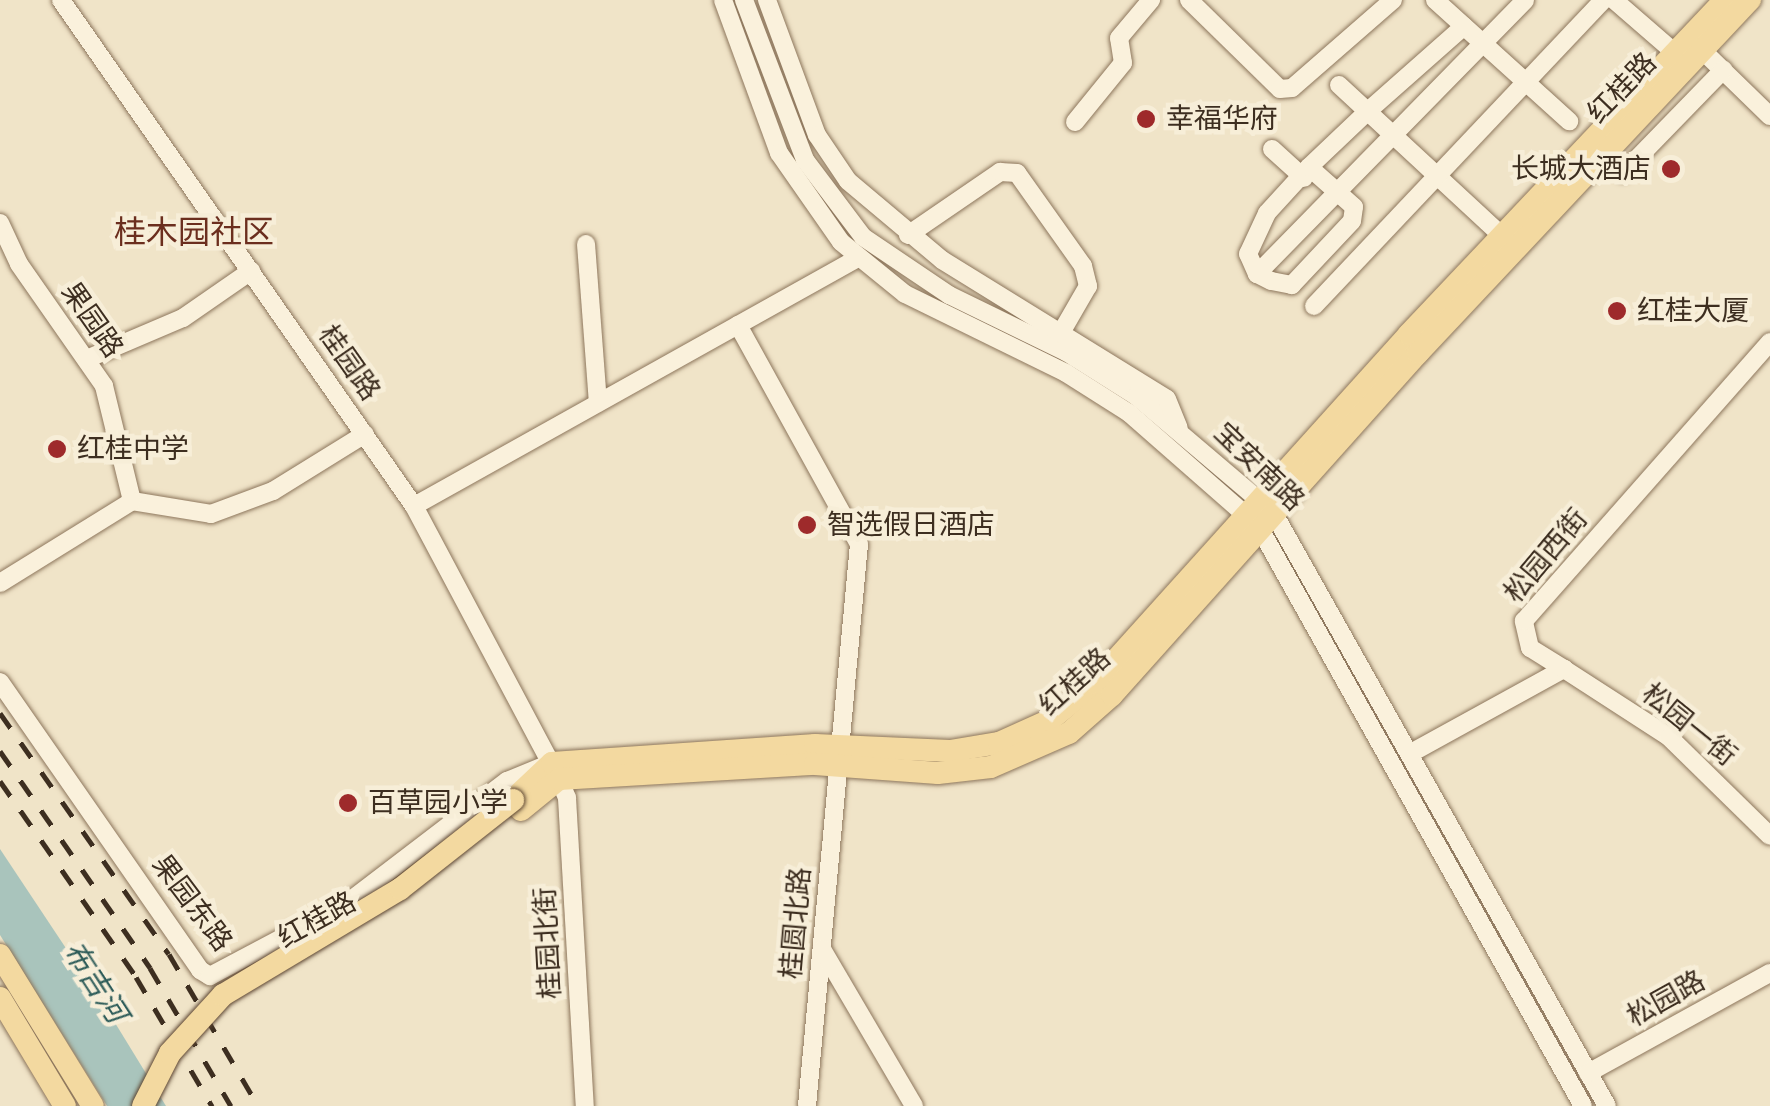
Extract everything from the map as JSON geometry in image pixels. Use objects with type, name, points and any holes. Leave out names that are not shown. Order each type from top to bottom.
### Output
[{"type":"main road","name":"红桂路","points":[[1260,512],[1501,235],[1726,0]]},
{"type":"main road","name":"红桂路","points":[[158,1106],[189,1050],[222,1014],[388,914],[555,771],[975,749],[1050,720],[1095,683],[1750,0]]},
{"type":"main road","name":"红桂路","points":[[143,1106],[170,1053],[222,995],[400,889],[517,805]]},
{"type":"main road","points":[[0,955],[93,1106]]},
{"type":"main road","points":[[0,998],[64,1106]]},
{"type":"street","name":"桂园路","points":[[61,0],[414,506],[555,771]]},
{"type":"street","name":"宝安南路","points":[[723,0],[784,162],[821,218],[858,258],[905,294],[1100,394],[1260,512],[1583,1106]]},
{"type":"street","name":"宝安南路","points":[[744,0],[784,117],[812,171],[882,254],[948,295],[1066,352],[1179,428],[1260,512],[1411,753],[1607,1106]]},
{"type":"street","points":[[767,0],[817,135],[848,182],[908,235],[1167,399],[1179,428]]},
{"type":"street","points":[[1075,122],[1123,62],[1119,38],[1151,0]]},
{"type":"street","points":[[1189,0],[1280,89],[1304,77],[1394,0]]},
{"type":"street","points":[[1435,0],[1569,121]]},
{"type":"street","points":[[1258,274],[1525,0]]},
{"type":"street","points":[[1314,306],[1602,0]]},
{"type":"street","points":[[1614,0],[1674,52]]},
{"type":"street","points":[[1272,149],[1306,172],[1336,192],[1354,207],[1352,221],[1292,284],[1258,274],[1248,254],[1267,213],[1306,172],[1368,110],[1464,26]]},
{"type":"street","points":[[1701,48],[1770,116]]},
{"type":"street","points":[[1623,173],[1723,70]]},
{"type":"street","points":[[1339,85],[1501,235]]},
{"type":"street","points":[[812,171],[848,182]]},
{"type":"street","points":[[908,235],[1000,172],[1017,173],[1083,266],[1088,286],[1062,331]]},
{"type":"street","name":"果园路","points":[[0,222],[20,264],[89,358],[116,421],[132,500]]},
{"type":"street","points":[[586,244],[598,403]]},
{"type":"street","points":[[414,506],[858,258]]},
{"type":"street","points":[[89,358],[183,318],[252,271]]},
{"type":"street","name":"桂圆北路","points":[[738,326],[860,544],[837,755],[808,1106]]},
{"type":"street","name":"松园西街","points":[[1564,669],[1530,648],[1524,620],[1770,342]]},
{"type":"street","points":[[0,583],[132,500],[211,514],[273,491],[365,434]]},
{"type":"street","points":[[1411,753],[1564,669]]},
{"type":"street","name":"松园一街","points":[[1564,669],[1669,737],[1770,836]]},
{"type":"street","name":"果园东路","points":[[0,682],[200,970],[210,976],[346,904],[507,781],[555,771]]},
{"type":"street","name":"桂园北街","points":[[555,771],[567,798],[585,1106]]},
{"type":"street","points":[[822,948],[914,1106]]},
{"type":"street","name":"松园路","points":[[1588,1073],[1770,973]]},
{"type":"water","points":[[0,849],[166,1106],[107,1106],[0,935]]},
{"type":"railway","points":[[0,713],[169,954],[258,1106]]},
{"type":"railway","points":[[0,751],[150,968],[231,1106]]},
{"type":"railway","points":[[0,781],[136,977],[212,1106]]},
{"type":"place","name":"幸福华府","points":[[1146,119]]},
{"type":"place","name":"长城大酒店","points":[[1671,169]]},
{"type":"place","name":"红桂大厦","points":[[1617,311]]},
{"type":"place","name":"红桂中学","points":[[57,449]]},
{"type":"place","name":"智选假日酒店","points":[[807,525]]},
{"type":"place","name":"百草园小学","points":[[348,803]]},
{"type":"district","name":"桂木园社区","points":[[194,232]]},
{"type":"water label","name":"布吉河","points":[[95,982]]}]
